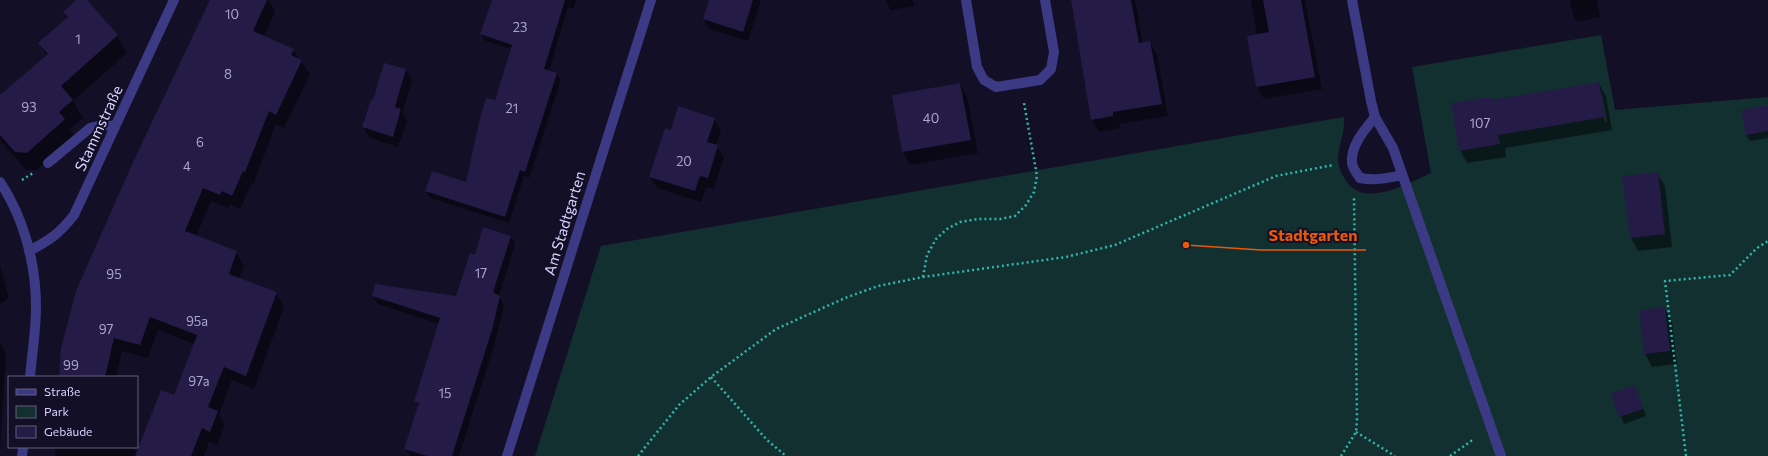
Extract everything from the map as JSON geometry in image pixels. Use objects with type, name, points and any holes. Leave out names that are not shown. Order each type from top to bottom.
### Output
[{"type":"street","name":"Stammstraße","points":[[29,251],[52,239],[64,229],[74,216],[174,0]]},
{"type":"street","name":"Am Stadtgarten","points":[[507,456],[651,0]]},
{"type":"street","points":[[966,0],[977,68],[984,80],[996,87],[1040,80],[1051,69],[1054,52],[1044,0]]},
{"type":"street","points":[[1352,0],[1375,117],[1393,148],[1501,456]]},
{"type":"street","points":[[1375,117],[1363,131],[1354,147],[1352,164],[1360,178],[1370,180],[1402,175]]},
{"type":"street","points":[[48,163],[90,128],[101,125],[115,126]]},
{"type":"street","points":[[0,182],[6,191],[19,221],[29,251],[33,274],[36,307],[30,376]]},
{"type":"path","points":[[924,277],[927,255],[936,239],[947,229],[960,222],[978,219],[1000,219],[1015,216],[1026,205],[1034,192],[1037,176],[1021,83]]},
{"type":"path","points":[[6,191],[48,163]]},
{"type":"path","points":[[638,456],[679,405],[711,377],[776,329],[845,298],[878,286],[924,277],[1066,257],[1115,245],[1276,176],[1330,165],[1352,164]]},
{"type":"path","points":[[1340,456],[1356,432],[1357,419],[1354,205],[1355,190],[1360,178]]},
{"type":"path","points":[[1686,456],[1665,281],[1730,275],[1757,248],[1768,241]]},
{"type":"path","points":[[711,377],[767,440],[786,456]]},
{"type":"path","points":[[1450,456],[1490,426]]},
{"type":"path","points":[[1356,432],[1395,456]]},
{"type":"green space","points":[[1601,35],[1615,110],[1768,97],[1768,456],[535,456],[601,246],[1344,117],[1344,128],[1338,159],[1341,172],[1353,188],[1363,193],[1386,191],[1411,183],[1431,173],[1412,67]]},
{"type":"building","points":[[76,0],[87,0],[118,35],[61,86],[73,100],[59,112],[65,119],[27,153],[15,152],[0,135],[0,95],[48,54],[38,43],[68,17],[63,12]]},
{"type":"building","points":[[210,0],[267,0],[253,31],[294,49],[291,55],[302,60],[276,115],[269,111],[245,172],[243,171],[232,196],[222,191],[220,195],[203,188],[185,231],[237,251],[229,274],[277,292],[246,376],[224,367],[208,407],[218,411],[210,432],[202,428],[191,456],[135,456],[161,390],[174,395],[197,335],[150,317],[140,345],[114,338],[105,376],[59,376],[61,348],[76,291],[134,160]]},
{"type":"building","points":[[492,0],[565,0],[544,69],[557,73],[525,172],[520,170],[505,217],[425,191],[432,171],[466,182],[480,118],[486,98],[495,100],[512,45],[480,34]]},
{"type":"building","points":[[709,0],[753,0],[743,32],[703,19]]},
{"type":"building","points":[[1071,0],[1131,0],[1139,43],[1150,41],[1162,104],[1113,112],[1113,116],[1091,120]]},
{"type":"building","points":[[1263,0],[1301,0],[1315,77],[1256,87],[1247,36],[1269,32]]},
{"type":"building","points":[[384,63],[406,69],[395,107],[401,109],[393,137],[362,127],[371,100],[373,100]]},
{"type":"building","points":[[1599,82],[1605,117],[1498,135],[1500,144],[1459,151],[1451,103],[1491,97],[1492,100]]},
{"type":"building","points":[[960,83],[971,140],[902,152],[892,95]]},
{"type":"building","points":[[1768,105],[1768,131],[1746,135],[1741,110]]},
{"type":"building","points":[[678,106],[715,118],[707,142],[718,145],[708,178],[700,176],[695,191],[649,177],[665,128],[671,130]]},
{"type":"building","points":[[1658,172],[1665,234],[1630,238],[1622,176]]},
{"type":"building","points":[[483,227],[511,236],[493,292],[500,296],[492,330],[452,456],[427,456],[404,449],[419,403],[414,402],[440,318],[372,296],[375,284],[456,296],[470,253],[475,255]]},
{"type":"building","points":[[1665,307],[1670,351],[1644,354],[1639,310]]},
{"type":"building","points":[[1635,385],[1643,409],[1619,417],[1611,393]]},
{"type":"place","name":"Stadtgarten","points":[[1186,245]]}]
